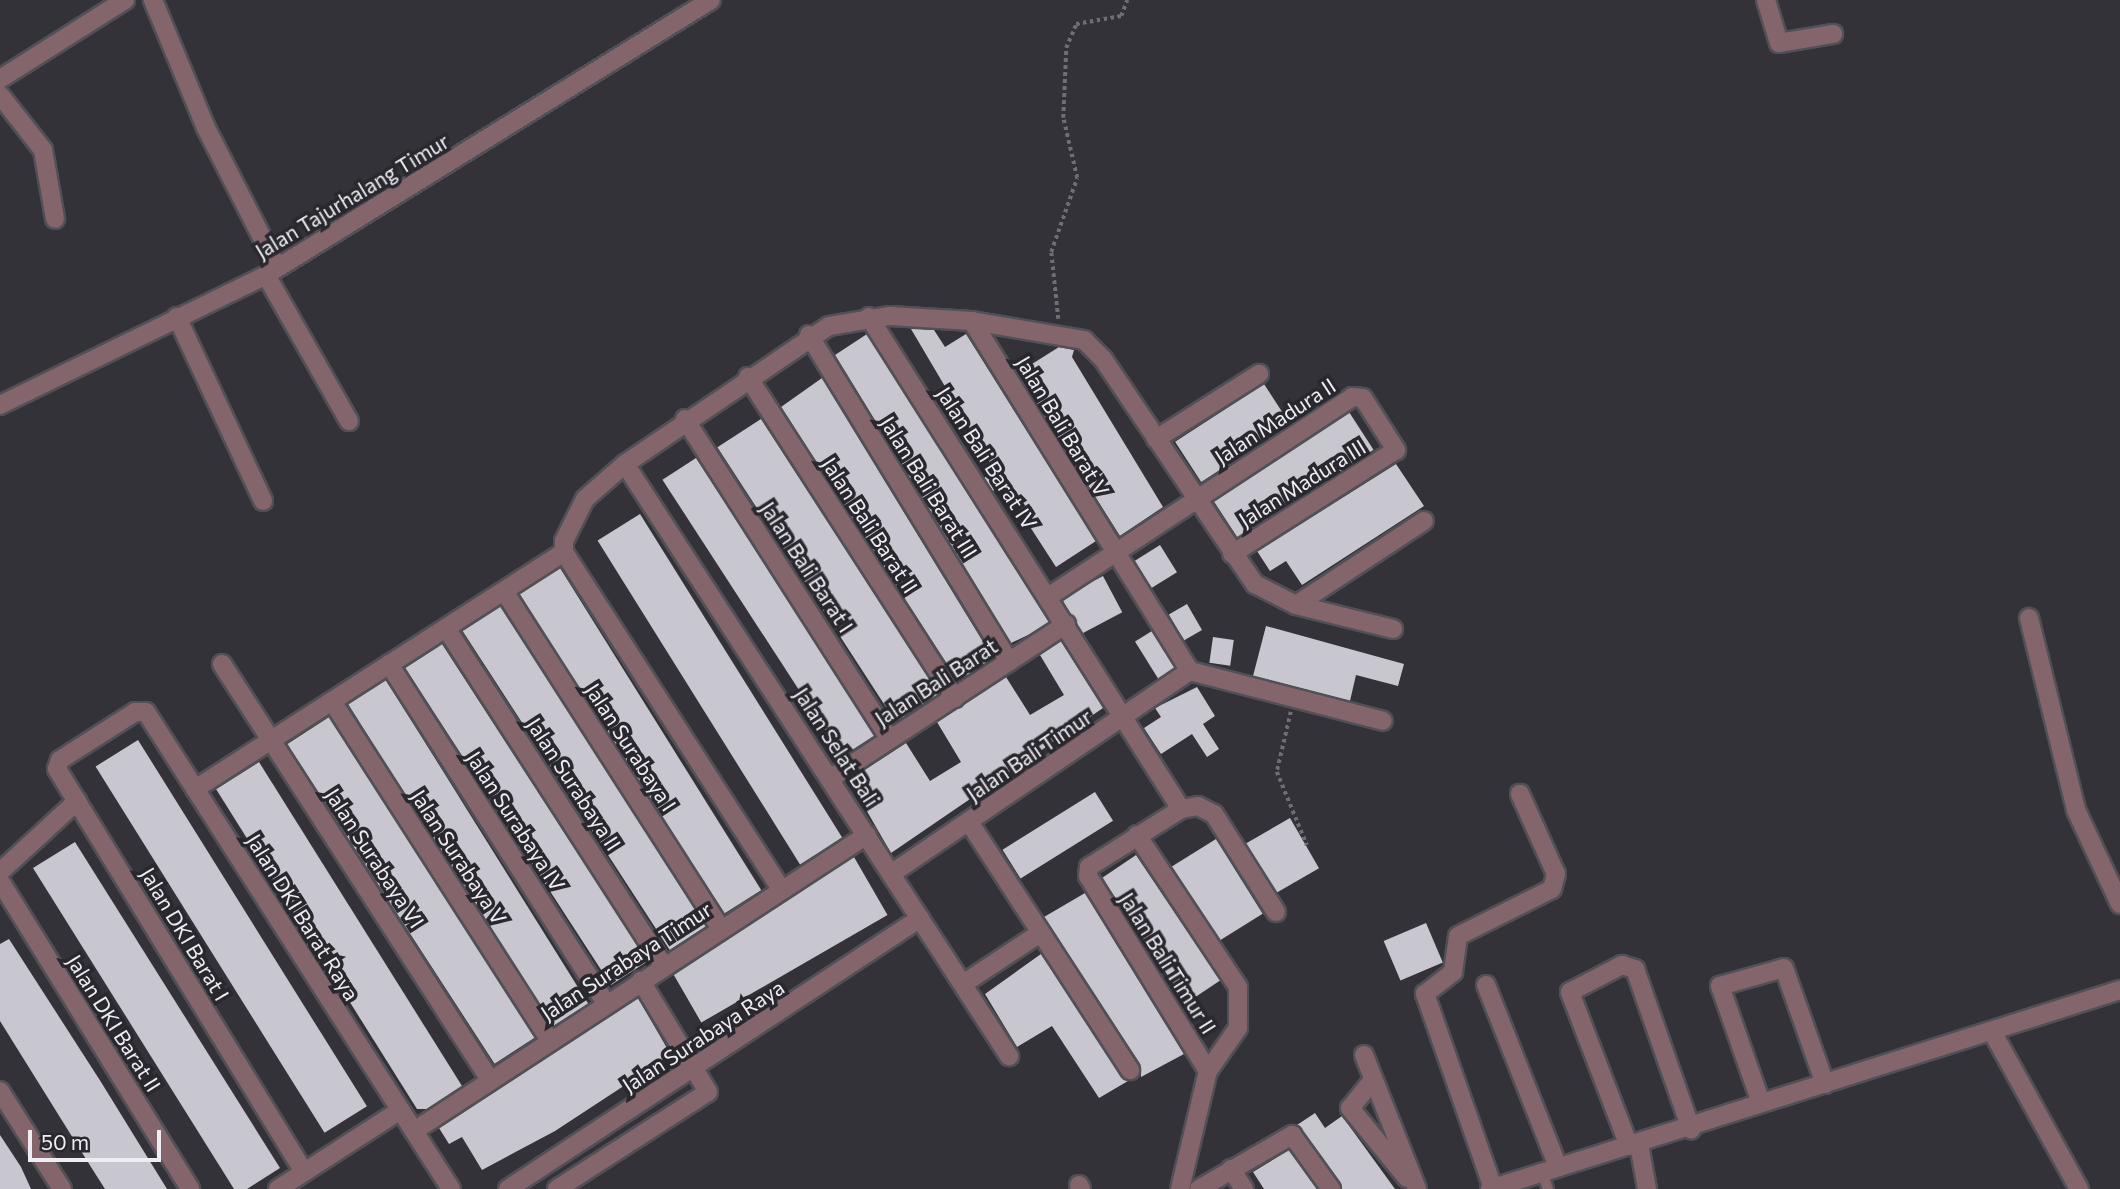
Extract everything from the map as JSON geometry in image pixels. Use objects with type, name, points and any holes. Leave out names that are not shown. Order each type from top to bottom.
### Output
[{"type":"street","points":[[0,79],[125,0]]},
{"type":"street","points":[[153,0],[206,128],[271,271],[349,421]]},
{"type":"street","name":"Jalan Tajurhalang Timur","points":[[0,405],[271,271],[711,0]]},
{"type":"street","points":[[1766,0],[1779,43],[1833,34]]},
{"type":"street","points":[[0,95],[43,150],[55,219]]},
{"type":"street","points":[[177,317],[263,501]]},
{"type":"street","points":[[781,889],[564,552],[565,531],[578,509],[625,464],[685,419],[809,335],[869,317],[972,321],[1062,334],[1095,348],[1232,554],[1266,592],[1296,605],[1392,629]]},
{"type":"street","name":"Jalan Bali Barat IV","points":[[869,317],[1181,809]]},
{"type":"street","name":"Jalan Bali Barat V","points":[[972,321],[1115,555],[1190,671]]},
{"type":"street","name":"Jalan Bali Barat III","points":[[809,335],[1009,662]]},
{"type":"street","points":[[1156,439],[1259,374]]},
{"type":"street","name":"Jalan Bali Barat II","points":[[748,377],[955,698]]},
{"type":"street","name":"Jalan Madura II","points":[[1195,499],[1352,397],[1363,398],[1396,450]]},
{"type":"street","name":"Jalan Bali Barat I","points":[[685,419],[890,739]]},
{"type":"street","name":"Jalan Madura III","points":[[1232,554],[1396,450]]},
{"type":"street","name":"Jalan Selat Bali","points":[[625,464],[1009,1056]]},
{"type":"street","points":[[1048,597],[1115,555],[1195,499]]},
{"type":"street","points":[[1296,605],[1424,521]]},
{"type":"street","points":[[195,789],[564,552]]},
{"type":"street","name":"Jalan Surabaya I","points":[[504,591],[720,928]]},
{"type":"street","points":[[2029,618],[2076,810],[2120,904]]},
{"type":"street","name":"Jalan Bali Barat","points":[[831,778],[1066,624]]},
{"type":"street","name":"Jalan Surabaya II","points":[[446,628],[663,965]]},
{"type":"street","name":"Jalan Surabaya VI","points":[[222,664],[488,1077]]},
{"type":"street","name":"Jalan Surabaya IV","points":[[389,664],[605,1002]]},
{"type":"street","points":[[1190,671],[1383,722]]},
{"type":"street","name":"Jalan Bali Timur","points":[[891,874],[1124,719],[1190,671]]},
{"type":"street","name":"Jalan Surabaya V","points":[[332,701],[548,1038]]},
{"type":"street","name":"Jalan DKI Barat Raya","points":[[100,734],[135,712],[146,712],[451,1189]]},
{"type":"street","name":"Jalan DKI Barat I","points":[[100,734],[57,764],[304,1172]]},
{"type":"street","points":[[1520,794],[1556,874],[1552,890],[1458,936],[1453,972],[1425,994],[1492,1189],[1549,1176],[1634,1145],[1691,1129],[1760,1100],[1825,1084],[1923,1049],[1994,1035],[2120,990]]},
{"type":"street","points":[[0,872],[77,801]]},
{"type":"street","points":[[1181,809],[1198,806],[1214,814],[1276,912]]},
{"type":"street","name":"Jalan Bali Timur II","points":[[1181,809],[1096,859],[1088,876],[1208,1071]]},
{"type":"street","points":[[969,822],[1130,1070]]},
{"type":"street","name":"Jalan Surabaya Timur","points":[[414,1131],[488,1077],[867,835]]},
{"type":"street","points":[[1137,835],[1238,986],[1238,1028],[1208,1071],[1180,1189]]},
{"type":"street","name":"Jalan DKI Barat II","points":[[0,881],[7,910],[190,1189]]},
{"type":"street","name":"Jalan Surabaya Raya","points":[[508,1189],[697,1069],[920,918]]},
{"type":"street","points":[[963,984],[1040,933]]},
{"type":"street","points":[[1647,1189],[1634,1145],[1570,992],[1598,973],[1630,964],[1635,969],[1691,1129]]},
{"type":"street","points":[[1760,1100],[1720,986],[1784,968],[1825,1084]]},
{"type":"street","points":[[557,1189],[709,1092],[641,981]]},
{"type":"street","points":[[1486,985],[1549,1176]]},
{"type":"street","points":[[1994,1035],[2079,1189]]},
{"type":"street","points":[[1364,1055],[1416,1189]]},
{"type":"street","points":[[1373,1080],[1349,1108],[1416,1189]]},
{"type":"street","points":[[0,1091],[62,1189]]},
{"type":"street","points":[[278,1189],[400,1111]]},
{"type":"street","points":[[1199,1189],[1292,1135],[1331,1189]]},
{"type":"street","points":[[1231,1169],[1244,1189]]},
{"type":"path","points":[[1062,334],[1051,252],[1077,178],[1063,118],[1066,48],[1076,24],[1121,16],[1128,0]]},
{"type":"path","points":[[1295,699],[1277,772],[1307,845]]},
{"type":"building","points":[[911,329],[934,330],[945,347],[966,334],[1096,541],[1056,567],[1003,485],[993,491],[984,478],[995,471]]},
{"type":"building","points":[[867,334],[1049,622],[1028,635],[1011,643],[835,355]]},
{"type":"building","points":[[1059,347],[1074,350],[1072,357],[1163,507],[1120,536],[1026,387],[1033,383],[1024,369]]},
{"type":"building","points":[[822,378],[993,658],[958,681],[781,407]]},
{"type":"building","points":[[1264,384],[1290,424],[1201,482],[1175,442]]},
{"type":"building","points":[[1349,412],[1374,450],[1238,538],[1213,500]]},
{"type":"building","points":[[761,419],[940,694],[896,722],[717,447]]},
{"type":"building","points":[[696,458],[876,735],[842,757],[662,480]]},
{"type":"building","points":[[1396,464],[1424,506],[1302,585],[1286,561],[1270,571],[1257,551]]},
{"type":"building","points":[[640,514],[842,838],[800,864],[598,540]]},
{"type":"building","points":[[1160,545],[1177,572],[1152,588],[1135,561]]},
{"type":"building","points":[[560,568],[761,890],[721,916],[519,593]]},
{"type":"building","points":[[1103,576],[1122,612],[1081,634],[1062,598]]},
{"type":"building","points":[[1187,604],[1202,630],[1184,640],[1169,614]]},
{"type":"building","points":[[500,606],[708,926],[670,950],[462,631]]},
{"type":"building","points":[[1266,626],[1404,664],[1398,686],[1356,675],[1350,701],[1253,676]]},
{"type":"building","points":[[1152,631],[1175,668],[1158,679],[1135,642]]},
{"type":"building","points":[[1213,637],[1234,640],[1230,666],[1209,663]]},
{"type":"building","points":[[1061,641],[1103,708],[891,853],[849,780],[906,743],[930,781],[961,762],[937,722],[1006,677],[1030,715],[1064,695],[1040,655]]},
{"type":"building","points":[[442,644],[648,961],[611,985],[405,668]]},
{"type":"building","points":[[386,680],[588,1004],[550,1028],[348,704]]},
{"type":"building","points":[[1197,687],[1215,716],[1203,724],[1219,749],[1207,757],[1192,734],[1161,754],[1144,728],[1161,717],[1155,708]]},
{"type":"building","points":[[329,717],[537,1037],[495,1064],[287,744]]},
{"type":"building","points":[[138,740],[367,1106],[325,1133],[96,766]]},
{"type":"building","points":[[259,762],[462,1086],[427,1109],[417,1109],[216,789]]},
{"type":"building","points":[[1095,792],[1113,821],[1021,879],[1003,850]]},
{"type":"building","points":[[1290,818],[1319,868],[1275,894],[1246,843]]},
{"type":"building","points":[[1216,839],[1263,914],[1219,941],[1172,867]]},
{"type":"building","points":[[75,842],[280,1168],[247,1189],[234,1189],[33,868]]},
{"type":"building","points":[[1136,855],[1220,980],[1186,1003],[1102,878]]},
{"type":"building","points":[[854,857],[888,915],[701,1023],[668,964]]},
{"type":"building","points":[[1085,893],[1184,1054],[1141,1077],[1140,1064],[1044,917]]},
{"type":"building","points":[[1426,923],[1443,963],[1400,981],[1384,941]]},
{"type":"building","points":[[9,939],[167,1189],[105,1189],[91,1167],[0,1021],[0,944]]},
{"type":"building","points":[[1041,954],[1128,1081],[1099,1098],[1052,1026],[1017,1047],[985,994]]},
{"type":"building","points":[[638,998],[671,1055],[555,1131],[482,1170],[462,1137],[449,1144],[439,1128]]},
{"type":"building","points":[[1315,1113],[1325,1128],[1342,1116],[1395,1189],[1342,1189],[1297,1125]]},
{"type":"building","points":[[0,1135],[21,1167],[31,1189],[0,1189]]},
{"type":"building","points":[[1289,1150],[1317,1189],[1264,1189],[1253,1172]]}]
